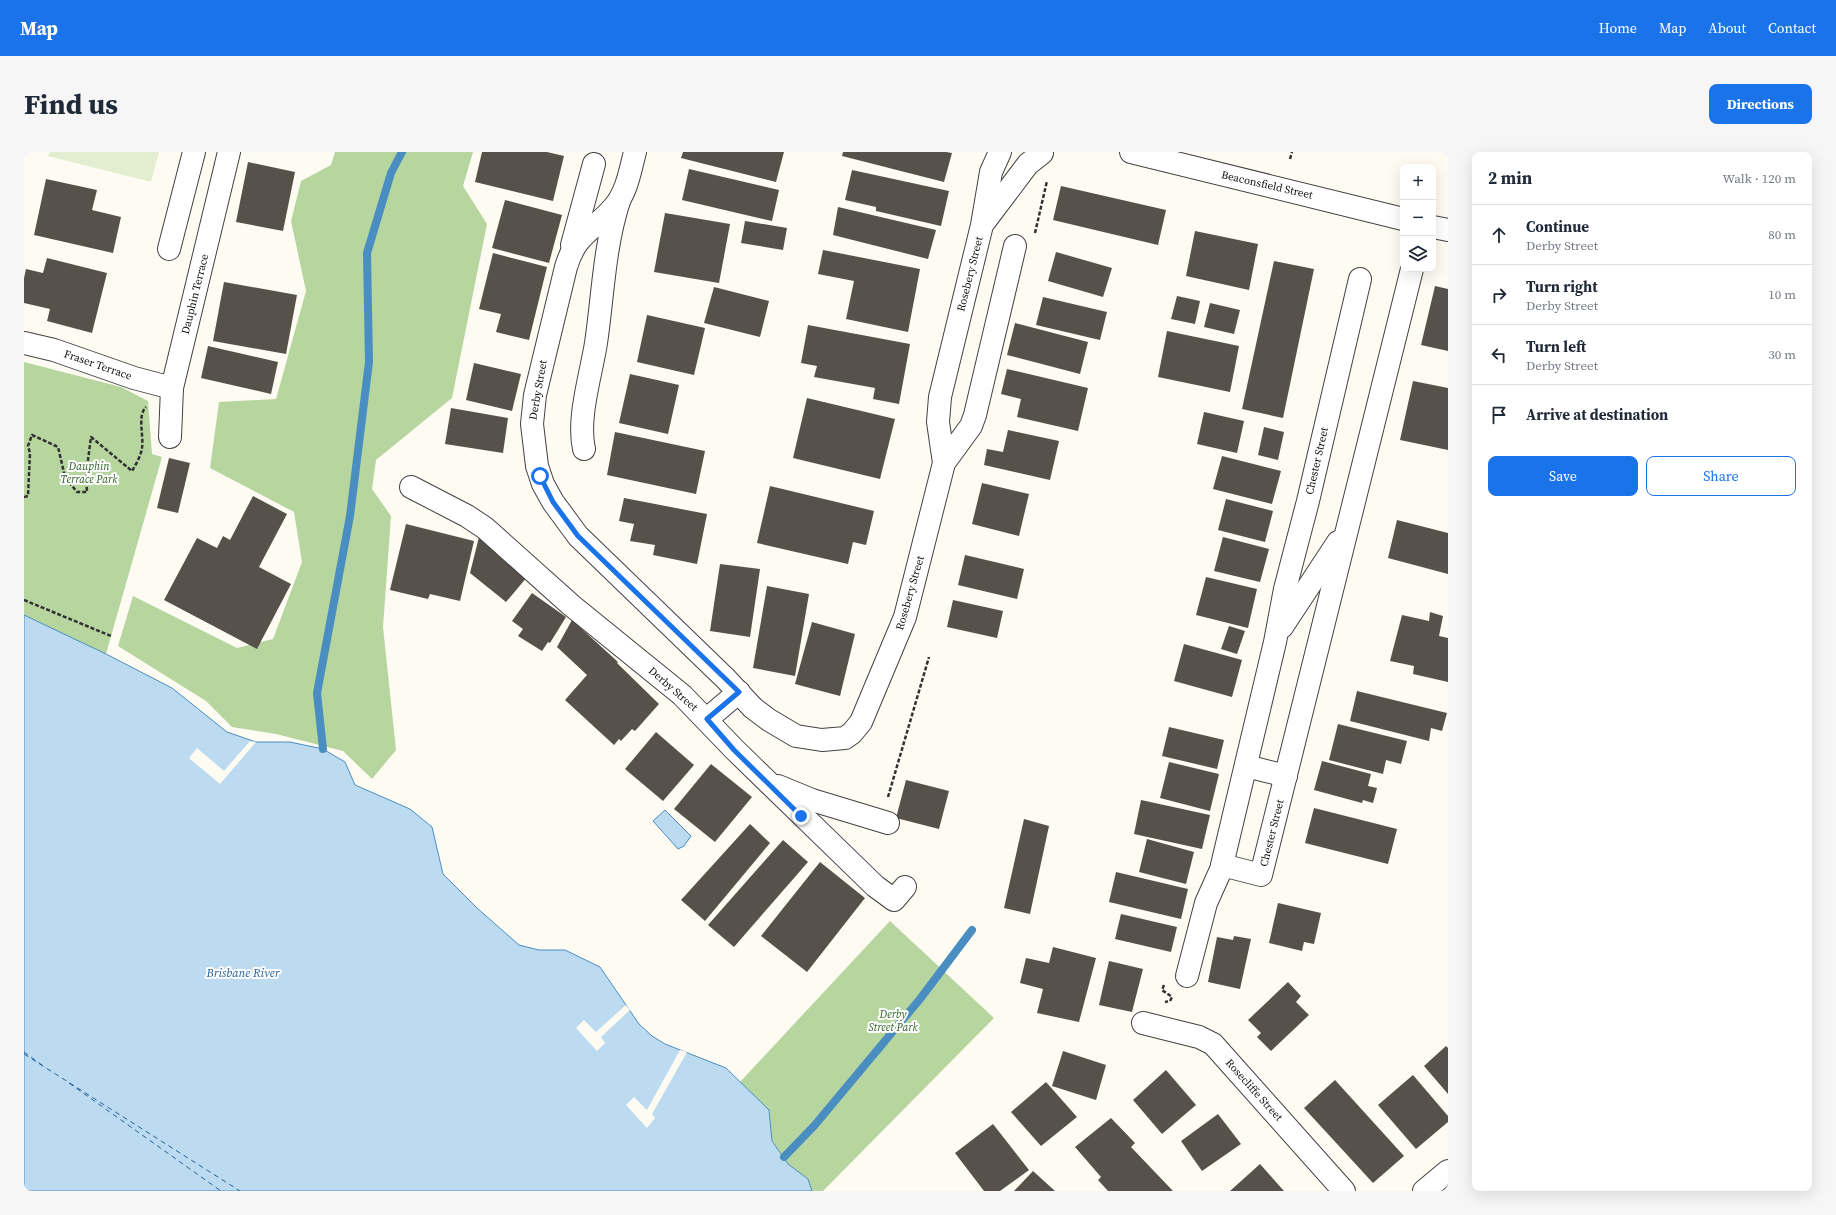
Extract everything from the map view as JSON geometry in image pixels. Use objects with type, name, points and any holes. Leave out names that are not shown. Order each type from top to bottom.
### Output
[{"type":"street","points":[[168,249],[194,152]]},
{"type":"street","name":"Dauphin Terrace","points":[[170,437],[172,388],[229,152]]},
{"type":"street","name":"Derby Street","points":[[584,449],[582,433],[585,405],[603,297],[608,252],[620,198],[635,152]]},
{"type":"street","name":"Rosebery Street","points":[[944,463],[938,422],[939,403],[982,225],[991,172],[1000,152]]},
{"type":"street","points":[[1004,152],[1022,155],[1042,152]]},
{"type":"street","name":"Rosebery Street","points":[[982,225],[988,215],[1028,164],[1042,152]]},
{"type":"street","name":"Beaconsfield Street","points":[[1131,152],[1400,218]]},
{"type":"street","points":[[569,257],[594,164]]},
{"type":"street","name":"Derby Street","points":[[620,198],[610,212],[582,235],[569,257],[546,349],[533,411],[533,446],[543,484],[553,502],[578,536],[739,692],[753,708],[796,736],[829,740],[848,737]]},
{"type":"street","points":[[1436,228],[1448,230]]},
{"type":"street","name":"Rosebery Street","points":[[848,737],[861,722],[905,617],[944,463],[971,426],[976,415],[1024,242]]},
{"type":"street","name":"Chester Street","points":[[1223,865],[1261,875],[1411,272]]},
{"type":"street","name":"Chester Street","points":[[1179,980],[1206,903],[1223,865],[1276,642],[1285,589],[1360,279]]},
{"type":"street","name":"Fraser Terrace","points":[[24,343],[54,350],[134,378],[172,388]]},
{"type":"street","name":"Derby Street","points":[[411,487],[467,516],[485,528],[575,609],[682,695],[707,719],[734,750],[768,781],[801,816],[875,886],[894,900],[905,887]]},
{"type":"street","name":"Chester Street","points":[[1276,642],[1288,616],[1336,545],[1348,522]]},
{"type":"street","name":"Derby Street","points":[[707,719],[739,692]]},
{"type":"street","points":[[1246,766],[1286,776]]},
{"type":"street","name":"Derby Street","points":[[768,781],[812,800],[884,822]]},
{"type":"street","name":"Rosecliffe Street","points":[[1146,1024],[1200,1037],[1213,1044],[1344,1191]]},
{"type":"street","points":[[1424,1191],[1448,1171]]},
{"type":"path","points":[[1290,159],[1292,152]]},
{"type":"path","points":[[1024,242],[1048,177]]},
{"type":"path","points":[[24,497],[28,496],[30,453],[28,446],[32,435],[58,447],[66,477],[77,492],[87,492],[86,475],[91,437],[132,471],[142,451],[142,415],[144,407]]},
{"type":"path","points":[[24,600],[111,636]]},
{"type":"path","points":[[884,822],[929,657]]},
{"type":"path","points":[[1146,1024],[1150,1005],[1170,1001],[1171,995],[1162,990],[1165,984],[1179,980]]},
{"type":"green space","points":[[50,152],[159,152],[151,182],[48,156]]},
{"type":"green space","points":[[335,152],[473,152],[463,186],[487,224],[452,398],[376,460],[372,489],[391,516],[383,627],[396,750],[372,779],[343,751],[276,734],[232,727],[206,701],[118,646],[133,596],[237,648],[273,639],[302,562],[294,512],[210,468],[219,402],[276,399],[306,291],[291,221],[301,181],[331,165]]},
{"type":"green space","name":"Dauphin Terrace Park","points":[[24,362],[121,387],[148,401],[152,454],[162,457],[106,654],[24,615]]},
{"type":"green space","name":"Derby Street Park","points":[[890,921],[994,1018],[823,1191],[812,1191],[808,1179],[788,1164],[772,1140],[769,1110],[740,1082]]},
{"type":"water","name":"Brisbane River","points":[[24,615],[106,654],[172,688],[227,732],[256,742],[290,742],[323,749],[345,762],[355,785],[410,809],[432,827],[443,874],[477,908],[519,945],[539,950],[565,950],[600,967],[639,1024],[652,1036],[665,1044],[726,1068],[769,1110],[772,1141],[788,1164],[808,1179],[812,1191],[24,1191]]},
{"type":"water","points":[[665,810],[691,836],[684,846],[678,849],[653,821]]},
{"type":"pier","points":[[250,741],[256,742],[220,784],[189,758],[197,748],[224,771]]},
{"type":"pier","points":[[626,1005],[630,1010],[601,1037],[605,1043],[597,1051],[576,1028],[584,1020],[596,1032]]},
{"type":"pier","points":[[680,1050],[687,1052],[652,1114],[655,1118],[647,1128],[626,1105],[634,1097],[647,1110]]},
{"type":"building","points":[[482,152],[547,152],[564,156],[553,201],[475,182]]},
{"type":"building","points":[[683,152],[784,152],[776,182],[681,158]]},
{"type":"building","points":[[843,152],[952,153],[944,182],[842,156]]},
{"type":"building","points":[[248,162],[295,172],[283,231],[236,222]]},
{"type":"building","points":[[689,169],[779,190],[772,221],[682,200]]},
{"type":"building","points":[[852,170],[949,191],[941,226],[876,211],[876,207],[845,200]]},
{"type":"building","points":[[46,179],[97,190],[92,210],[121,217],[113,253],[34,235]]},
{"type":"building","points":[[1061,186],[1166,210],[1158,245],[1053,220]]},
{"type":"building","points":[[505,200],[562,215],[549,263],[492,248]]},
{"type":"building","points":[[838,207],[936,230],[928,259],[833,235]]},
{"type":"building","points":[[665,213],[730,224],[719,283],[654,272]]},
{"type":"building","points":[[745,221],[787,228],[783,250],[741,243]]},
{"type":"building","points":[[1195,231],[1258,244],[1249,290],[1186,276]]},
{"type":"building","points":[[823,250],[920,269],[908,332],[846,319],[854,281],[818,274]]},
{"type":"building","points":[[1056,252],[1112,268],[1103,297],[1048,281]]},
{"type":"building","points":[[493,253],[547,267],[529,340],[496,332],[501,314],[479,309]]},
{"type":"building","points":[[47,258],[107,273],[92,333],[47,321],[50,309],[24,303],[24,278],[26,269],[43,273]]},
{"type":"building","points":[[1274,261],[1314,269],[1283,418],[1242,409]]},
{"type":"building","points":[[224,282],[297,295],[286,354],[213,341]]},
{"type":"building","points":[[1435,286],[1448,289],[1448,351],[1421,345]]},
{"type":"building","points":[[714,287],[769,301],[760,337],[704,323]]},
{"type":"building","points":[[1177,296],[1200,301],[1195,324],[1171,319]]},
{"type":"building","points":[[1043,297],[1107,312],[1100,340],[1036,325]]},
{"type":"building","points":[[1210,303],[1240,310],[1234,334],[1204,327]]},
{"type":"building","points":[[647,315],[705,328],[694,375],[637,362]]},
{"type":"building","points":[[1015,323],[1088,342],[1080,374],[1007,355]]},
{"type":"building","points":[[808,325],[910,344],[899,404],[873,399],[875,388],[814,377],[817,366],[801,363]]},
{"type":"building","points":[[1167,331],[1239,346],[1230,392],[1158,377]]},
{"type":"building","points":[[208,346],[278,362],[271,394],[201,378]]},
{"type":"building","points":[[474,363],[521,374],[512,411],[466,400]]},
{"type":"building","points":[[1007,369],[1088,388],[1078,431],[1017,417],[1021,399],[1001,394]]},
{"type":"building","points":[[630,374],[679,385],[668,434],[619,423]]},
{"type":"building","points":[[1413,381],[1448,388],[1448,450],[1400,440]]},
{"type":"building","points":[[807,398],[895,419],[880,479],[793,458]]},
{"type":"building","points":[[451,408],[508,418],[503,453],[445,444]]},
{"type":"building","points":[[1204,412],[1244,421],[1237,453],[1197,444]]},
{"type":"building","points":[[1264,427],[1284,432],[1278,460],[1258,455]]},
{"type":"building","points":[[1008,430],[1059,441],[1050,480],[984,465],[987,449],[1003,452]]},
{"type":"building","points":[[615,432],[705,451],[696,494],[607,475]]},
{"type":"building","points":[[1222,456],[1281,471],[1272,504],[1213,489]]},
{"type":"building","points":[[169,458],[190,463],[178,513],[157,508]]},
{"type":"building","points":[[982,483],[1029,494],[1019,536],[972,524]]},
{"type":"building","points":[[770,486],[874,511],[866,545],[853,542],[848,564],[757,543]]},
{"type":"building","points":[[253,496],[287,514],[259,567],[291,584],[257,649],[164,600],[197,538],[217,548],[223,536],[230,540]]},
{"type":"building","points":[[624,498],[707,514],[697,564],[653,555],[655,545],[630,541],[634,524],[619,521]]},
{"type":"building","points":[[1226,499],[1273,511],[1265,542],[1218,530]]},
{"type":"building","points":[[1397,520],[1448,533],[1448,574],[1388,558]]},
{"type":"building","points":[[406,524],[474,541],[460,601],[430,594],[428,599],[390,590]]},
{"type":"building","points":[[479,537],[528,576],[506,602],[470,573]]},
{"type":"building","points":[[1223,537],[1269,549],[1260,582],[1214,571]]},
{"type":"building","points":[[965,555],[1024,569],[1017,599],[958,585]]},
{"type":"building","points":[[720,564],[760,569],[750,637],[710,631]]},
{"type":"building","points":[[1206,577],[1257,589],[1248,628],[1196,615]]},
{"type":"building","points":[[767,586],[809,594],[795,676],[753,668]]},
{"type":"building","points":[[532,593],[566,617],[550,643],[548,642],[542,651],[518,636],[523,629],[512,621]]},
{"type":"building","points":[[953,600],[1003,611],[997,638],[947,627]]},
{"type":"building","points":[[1430,612],[1443,616],[1439,636],[1448,638],[1448,682],[1413,674],[1414,666],[1390,661],[1402,615],[1429,621]]},
{"type":"building","points":[[572,620],[618,662],[617,663],[659,704],[635,731],[632,729],[621,741],[619,739],[614,745],[565,700],[587,675],[557,647]]},
{"type":"building","points":[[812,622],[855,634],[840,696],[795,684]]},
{"type":"building","points":[[1229,626],[1245,631],[1237,654],[1221,649]]},
{"type":"building","points":[[1184,644],[1242,660],[1232,697],[1174,681]]},
{"type":"building","points":[[1357,691],[1447,713],[1442,731],[1431,728],[1429,741],[1350,721]]},
{"type":"building","points":[[1338,724],[1407,741],[1401,764],[1386,760],[1383,774],[1329,760]]},
{"type":"building","points":[[1169,727],[1224,740],[1217,769],[1162,756]]},
{"type":"building","points":[[656,732],[694,765],[663,801],[625,769]]},
{"type":"building","points":[[1322,761],[1371,774],[1368,786],[1377,788],[1373,803],[1363,800],[1362,803],[1314,790]]},
{"type":"building","points":[[1169,762],[1219,774],[1210,811],[1160,798]]},
{"type":"building","points":[[711,764],[752,797],[715,842],[674,809]]},
{"type":"building","points":[[906,780],[949,791],[939,829],[896,818]]},
{"type":"building","points":[[1141,800],[1210,815],[1202,849],[1134,834]]},
{"type":"building","points":[[1314,808],[1397,829],[1388,864],[1305,843]]},
{"type":"building","points":[[1024,819],[1049,826],[1030,914],[1004,908]]},
{"type":"building","points":[[750,824],[770,843],[705,921],[681,900]]},
{"type":"building","points":[[1147,839],[1194,852],[1186,884],[1139,872]]},
{"type":"building","points":[[783,840],[808,862],[734,947],[708,925]]},
{"type":"building","points":[[820,862],[865,898],[807,972],[761,936]]},
{"type":"building","points":[[1116,872],[1188,889],[1181,919],[1109,902]]},
{"type":"building","points":[[1278,903],[1321,913],[1314,944],[1304,942],[1302,951],[1269,943]]},
{"type":"building","points":[[1121,914],[1177,927],[1171,952],[1115,939]]},
{"type":"building","points":[[1234,936],[1251,939],[1240,989],[1208,982],[1217,937],[1233,940]]},
{"type":"building","points":[[1053,947],[1096,958],[1079,1022],[1037,1013],[1043,989],[1020,983],[1026,958],[1049,963]]},
{"type":"building","points":[[1109,961],[1143,969],[1132,1012],[1099,1005]]},
{"type":"building","points":[[1288,982],[1301,996],[1296,1002],[1309,1015],[1271,1051],[1257,1037],[1261,1033],[1248,1020]]},
{"type":"building","points":[[1446,1046],[1448,1048],[1448,1094],[1424,1066]]},
{"type":"building","points":[[1063,1051],[1106,1065],[1096,1100],[1052,1086]]},
{"type":"building","points":[[1166,1070],[1196,1105],[1162,1134],[1133,1100]]},
{"type":"building","points":[[1413,1075],[1448,1116],[1448,1122],[1416,1149],[1378,1105]]},
{"type":"building","points":[[1335,1080],[1404,1156],[1373,1183],[1304,1108]]},
{"type":"building","points":[[1046,1082],[1077,1117],[1041,1146],[1011,1112]]},
{"type":"building","points":[[1218,1114],[1241,1144],[1202,1171],[1181,1141]]},
{"type":"building","points":[[1111,1118],[1135,1143],[1131,1147],[1173,1191],[1108,1191],[1098,1180],[1101,1177],[1075,1147]]},
{"type":"building","points":[[993,1124],[1029,1170],[1000,1191],[984,1191],[955,1153]]},
{"type":"building","points":[[1260,1164],[1284,1191],[1230,1191]]},
{"type":"building","points":[[1033,1171],[1055,1191],[1014,1191]]},
{"type":"waterway","points":[[323,749],[317,693],[350,516],[369,362],[367,253],[391,173],[402,152]]},
{"type":"waterway","points":[[784,1157],[814,1126],[920,999],[972,930]]},
{"type":"ferry route","points":[[24,1052],[46,1068]]},
{"type":"ferry route","points":[[24,1054],[240,1191]]},
{"type":"ferry route","points":[[69,1083],[221,1191]]},
{"type":"route","points":[[540,476],[549,496],[578,536],[600,559],[739,692],[707,719],[734,750],[768,781],[801,816]]}]
